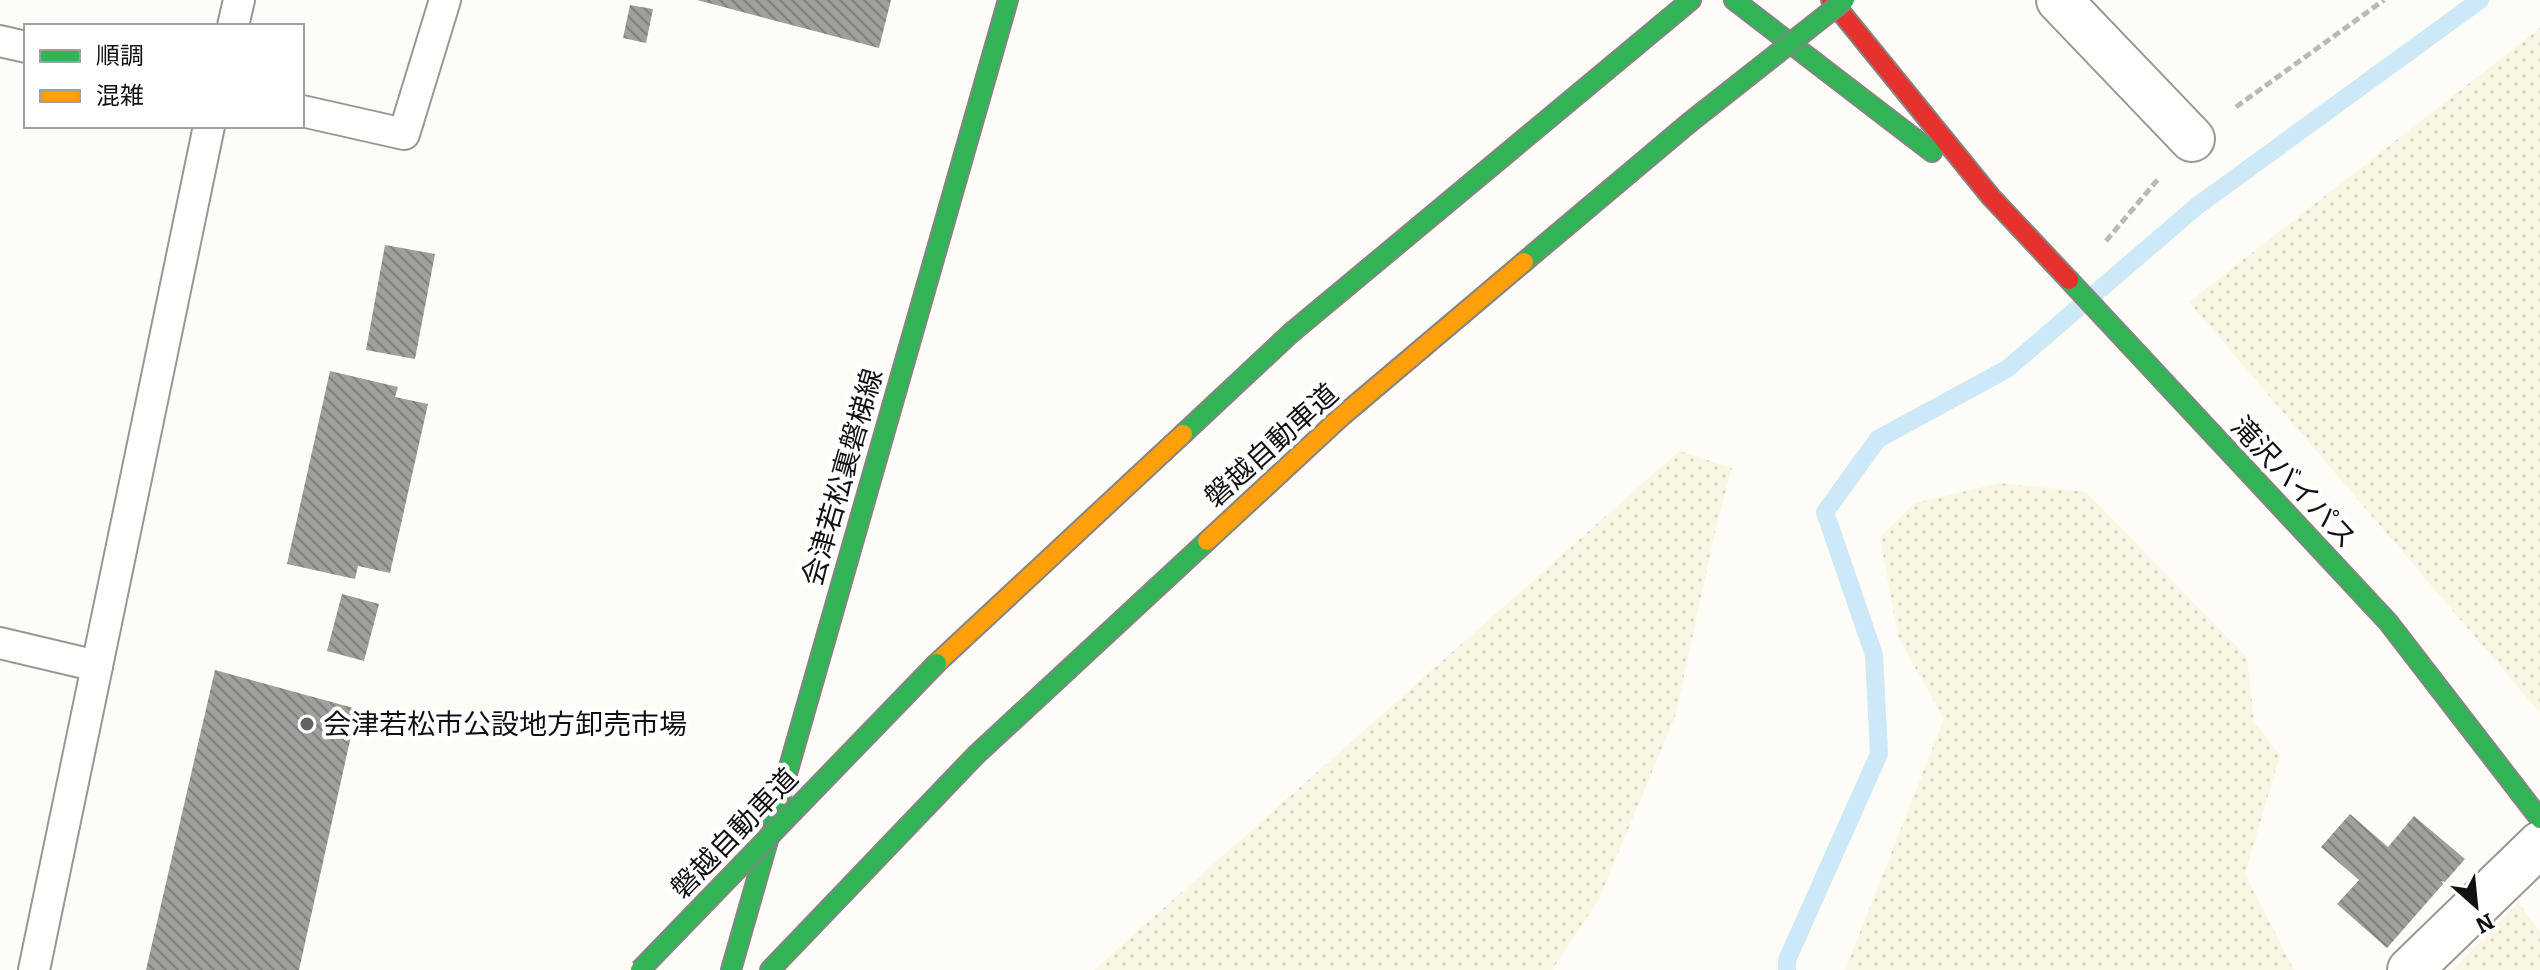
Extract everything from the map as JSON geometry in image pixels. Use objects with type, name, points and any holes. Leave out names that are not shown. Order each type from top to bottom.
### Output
[{"type":"main road","name":"会津若松裏磐梯線","points":[[731,970],[1008,0]]},
{"type":"main road","name":"磐越自動車道","points":[[640,970],[937,663],[1291,333],[1691,0]]},
{"type":"main road","name":"滝沢バイパス","points":[[1734,0],[1991,197]]},
{"type":"main road","name":"滝沢バイパス","points":[[1831,0],[1991,197],[2388,622],[2540,819]]},
{"type":"main road","name":"磐越自動車道","points":[[770,970],[976,755],[1342,416],[1689,123],[1845,0]]},
{"type":"street","points":[[2059,0],[2192,139]]},
{"type":"street","points":[[2410,970],[2540,844]]},
{"type":"lane","points":[[233,24],[239,0]]},
{"type":"lane","points":[[304,111],[404,134],[445,0]]},
{"type":"lane","points":[[0,41],[24,47]]},
{"type":"lane","points":[[34,970],[209,128]]},
{"type":"lane","points":[[0,643],[97,666]]},
{"type":"shaded area","points":[[2540,28],[2540,713],[2189,302]]},
{"type":"shaded area","points":[[1679,451],[1732,468],[1675,717],[1599,899],[1552,970],[1094,970]]},
{"type":"shaded area","points":[[2000,483],[2086,492],[2247,657],[2254,721],[2280,755],[2245,874],[2294,970],[1845,970],[1944,719],[1898,637],[1880,537],[1915,503]]},
{"type":"shaded area","points":[[2518,902],[2540,932],[2540,970],[2453,970]]},
{"type":"building","points":[[697,0],[891,0],[879,48]]},
{"type":"building","points":[[630,5],[653,9],[646,43],[623,38]]},
{"type":"building","points":[[385,245],[435,254],[415,359],[366,350]]},
{"type":"building","points":[[330,371],[398,387],[395,397],[428,404],[390,573],[358,566],[355,579],[287,564]]},
{"type":"building","points":[[342,594],[379,604],[364,661],[327,651]]},
{"type":"building","points":[[215,670],[357,709],[299,970],[146,970]]},
{"type":"building","points":[[2350,814],[2388,847],[2414,816],[2465,859],[2387,948],[2337,904],[2359,880],[2321,847]]},
{"type":"waterway","points":[[1787,970],[1787,960],[1879,754],[1874,655],[1825,512],[1878,439],[2007,369],[2197,206],[2480,0]]},
{"type":"traffic: fast","points":[[731,970],[1008,0]]},
{"type":"traffic: fast","points":[[1183,434],[1291,333],[1691,0]]},
{"type":"traffic: fast","points":[[1734,0],[1932,152]]},
{"type":"traffic: fast","points":[[1689,123],[1845,0]]},
{"type":"traffic: fast","points":[[1524,262],[1689,123]]},
{"type":"traffic: fast","points":[[2069,280],[2388,622],[2540,819]]},
{"type":"traffic: fast","points":[[770,970],[976,755],[1207,541]]},
{"type":"traffic: fast","points":[[640,970],[937,663]]},
{"type":"traffic: slow","points":[[1207,541],[1342,416],[1524,262]]},
{"type":"traffic: slow","points":[[937,663],[1183,434]]},
{"type":"traffic: jam","points":[[1831,0],[1991,197],[2069,280]]},
{"type":"place","name":"会津若松市公設地方卸売市場","points":[[307,724]]}]
